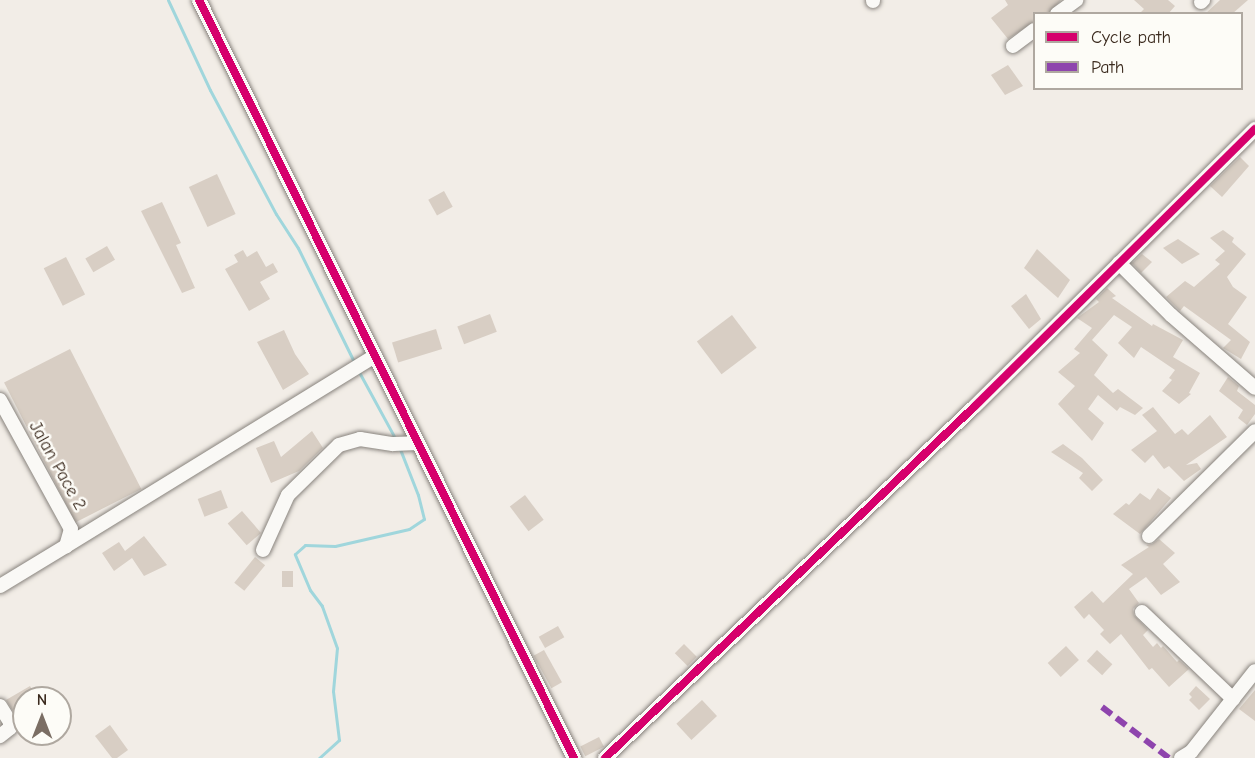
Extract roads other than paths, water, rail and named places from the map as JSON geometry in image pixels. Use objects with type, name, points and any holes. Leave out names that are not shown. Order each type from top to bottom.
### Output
[{"type":"street","points":[[199,0],[574,758]]},
{"type":"street","points":[[1060,12],[1076,0]]},
{"type":"street","points":[[1013,46],[1033,31]]},
{"type":"street","points":[[605,758],[975,406],[1255,129]]},
{"type":"street","points":[[1119,263],[1171,315],[1255,388]]},
{"type":"street","points":[[0,586],[375,356]]},
{"type":"street","name":"Jalan Pace 2","points":[[0,400],[71,529],[66,546]]},
{"type":"street","points":[[1149,536],[1255,431]]},
{"type":"street","points":[[262,550],[288,495],[339,446],[360,439],[393,444],[418,443]]},
{"type":"street","points":[[1142,612],[1233,699]]},
{"type":"street","points":[[1191,756],[1255,671]]},
{"type":"street","points":[[0,706],[10,722],[8,730],[0,736]]},
{"type":"waterway","points":[[168,0],[210,90],[276,214],[298,248],[355,364]]},
{"type":"waterway","points":[[359,372],[396,440]]},
{"type":"waterway","points":[[319,758],[339,740],[333,691],[337,648],[322,606],[310,590],[295,554],[305,545],[335,546],[409,529],[424,519],[418,495],[400,449]]}]
